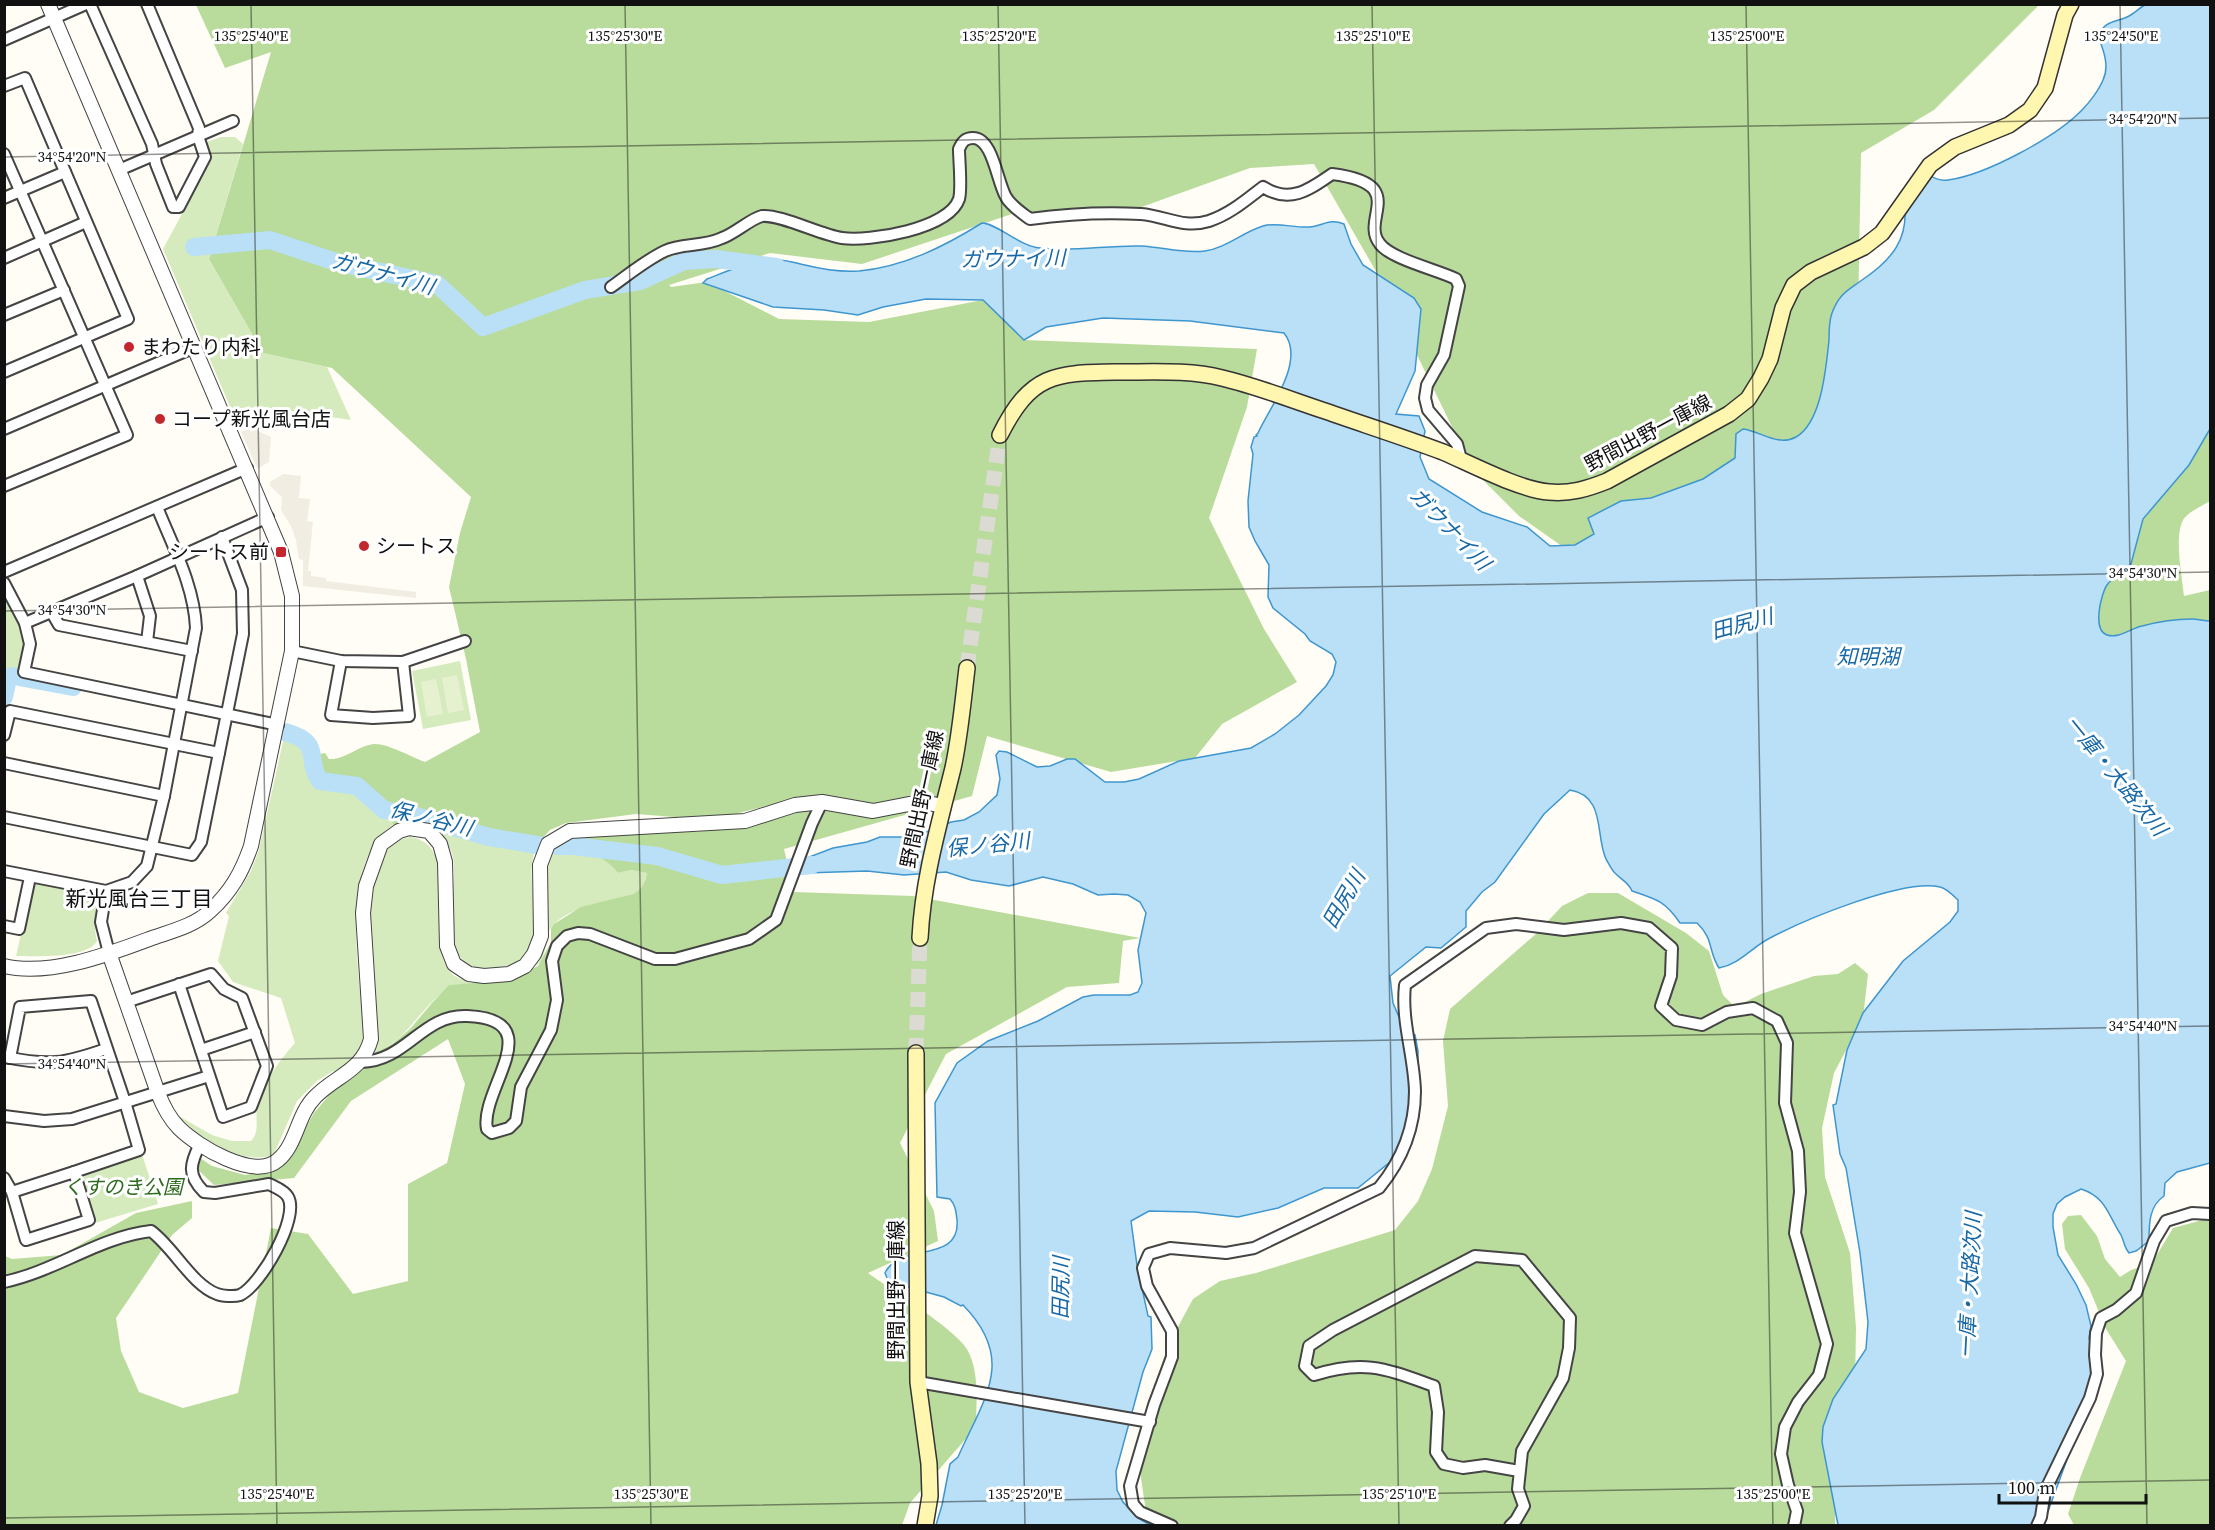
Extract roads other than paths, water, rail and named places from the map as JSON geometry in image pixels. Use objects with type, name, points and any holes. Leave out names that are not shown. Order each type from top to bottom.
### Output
[{"type":"main road","name":"野間出野一庫線","points":[[1000,435],[1011,413],[1026,394],[1040,382],[1059,375],[1082,372],[1192,373],[1222,377],[1253,387],[1461,459],[1528,488],[1567,493],[1606,481],[1729,414],[1748,399],[1770,359],[1783,308],[1794,285],[1810,272],[1864,247],[1882,233],[1930,165],[1955,147],[2009,125],[2030,110],[2045,88],[2065,15],[2071,4]]},
{"type":"main road","name":"野間出野一庫線","points":[[920,938],[921,909],[928,865],[953,765],[967,668]]},
{"type":"main road","name":"野間出野一庫線","points":[[916,1053],[918,1382],[929,1464],[930,1496],[925,1526]]},
{"type":"street","points":[[4,966],[43,968],[78,962],[109,953],[189,925],[209,912],[228,894],[242,871],[251,846],[292,651],[292,596],[281,552],[268,517],[48,4]]},
{"type":"street","points":[[4,40],[88,4],[155,155],[156,164],[173,207],[179,207],[205,157],[198,136],[199,128],[147,4]]},
{"type":"street","points":[[4,86],[24,78],[128,319],[4,372]]},
{"type":"street","points":[[119,170],[233,122]]},
{"type":"street","points":[[611,287],[664,251],[710,244],[761,216],[777,218],[842,238],[893,235],[929,223],[951,211],[959,198],[959,148],[968,138],[977,138],[986,144],[1006,198],[1030,219],[1058,215],[1142,214],[1180,224],[1196,224],[1233,210],[1263,186],[1274,194],[1296,194],[1307,190],[1332,174],[1346,176],[1368,185],[1377,194],[1379,201],[1375,236],[1380,245],[1391,253],[1456,279],[1459,286],[1444,355],[1427,386],[1425,398],[1428,410],[1457,444],[1461,459]]},
{"type":"street","points":[[4,154],[127,435],[4,486]]},
{"type":"street","points":[[4,198],[65,172]]},
{"type":"street","points":[[4,258],[86,222]]},
{"type":"street","points":[[4,315],[64,290]]},
{"type":"street","points":[[4,429],[195,347]]},
{"type":"street","points":[[4,572],[247,468]]},
{"type":"street","points":[[4,871],[106,891],[132,882],[147,866],[164,796],[196,628],[195,605],[186,576],[157,507]]},
{"type":"street","points":[[25,623],[268,517]]},
{"type":"street","points":[[4,818],[192,855],[201,842],[243,634],[242,590],[222,537]]},
{"type":"street","points":[[137,576],[150,616],[147,642]]},
{"type":"street","points":[[4,583],[25,623],[30,644],[24,672],[278,725]]},
{"type":"street","points":[[52,613],[59,625],[192,651]]},
{"type":"street","points":[[292,651],[341,661],[403,662],[465,641]]},
{"type":"street","points":[[341,661],[331,715],[373,718],[409,716],[403,662]]},
{"type":"street","points":[[4,735],[10,711],[219,753]]},
{"type":"street","points":[[4,763],[164,796]]},
{"type":"street","points":[[361,1062],[375,1062],[390,1056],[405,1047],[419,1033],[453,1016],[484,1017],[497,1022],[506,1029],[509,1038],[508,1050],[505,1065],[484,1118],[487,1129],[492,1133],[509,1128],[516,1121],[521,1087],[551,1030],[556,1013],[552,961],[557,946],[567,936],[578,933],[590,934],[656,959],[675,959],[749,939],[777,920],[812,823],[822,802]]},
{"type":"street","points":[[106,891],[100,922],[126,1002],[167,1114],[179,1128],[200,1144],[225,1158],[250,1166],[275,1163],[288,1148],[303,1114],[315,1097],[361,1062],[368,1051],[371,1039],[363,913],[366,886],[381,844],[399,831],[419,828],[429,831],[440,844],[445,862],[447,946],[453,964],[469,974],[484,976],[509,974],[525,966],[534,954],[541,936],[540,865],[548,844],[570,831],[745,821],[795,805],[822,802],[873,810],[928,803],[941,814]]},
{"type":"street","points":[[4,926],[19,929],[30,877]]},
{"type":"street","points":[[1172,1526],[1140,1512],[1133,1504],[1130,1486],[1139,1452],[1172,1357],[1172,1331],[1147,1286],[1143,1268],[1149,1254],[1170,1248],[1226,1253],[1254,1248],[1379,1188],[1394,1170],[1414,1117],[1415,1089],[1403,1006],[1405,985],[1486,928],[1516,924],[1564,930],[1621,923],[1649,928],[1672,948],[1671,976],[1661,1006],[1676,1020],[1702,1025],[1727,1012],[1753,1008],[1778,1021],[1787,1043],[1785,1103],[1798,1151],[1800,1192],[1795,1233],[1827,1344],[1819,1375],[1798,1402],[1785,1427],[1781,1454],[1797,1511],[1794,1526]]},
{"type":"street","points":[[126,1002],[179,984],[211,974],[224,988],[242,998],[267,1066],[251,1107],[223,1117],[179,984]]},
{"type":"street","points":[[12,1192],[139,1150],[91,1001],[20,1007],[7,1058],[33,1063],[55,1063],[71,1061],[106,1049]]},
{"type":"street","points":[[201,1050],[255,1032]]},
{"type":"street","points":[[4,1116],[44,1121],[72,1119],[209,1076]]},
{"type":"street","points":[[4,1282],[58,1263],[113,1239],[132,1233],[151,1231],[163,1239],[207,1289],[219,1295],[238,1296],[250,1287],[282,1243],[291,1209],[289,1201],[287,1195],[269,1184],[215,1193],[204,1192],[195,1183],[191,1170],[200,1144]]},
{"type":"street","points":[[4,1178],[12,1192],[26,1240],[89,1220],[74,1172]]},
{"type":"street","points":[[2037,1526],[2041,1517],[2045,1491],[2090,1398],[2097,1374],[2096,1334],[2101,1318],[2116,1310],[2136,1293],[2154,1241],[2166,1221],[2192,1213],[2211,1214]]},
{"type":"street","points":[[1510,1526],[1524,1506],[1518,1489],[1522,1451],[1563,1378],[1569,1348],[1570,1318],[1522,1260],[1475,1256],[1333,1330],[1310,1346],[1305,1366],[1314,1375],[1339,1367],[1370,1366],[1434,1386],[1438,1412],[1436,1452],[1444,1464],[1463,1468],[1485,1465],[1519,1471]]},
{"type":"street","points":[[918,1382],[1150,1422]]},
{"type":"water","name":"知明湖","points":[[2145,5],[2210,5],[2210,429],[2189,465],[2143,519],[2131,564],[2107,585],[2100,603],[2099,619],[2102,632],[2111,636],[2167,621],[2192,619],[2210,621],[2210,1163],[2177,1172],[2165,1183],[2164,1196],[2155,1205],[2151,1216],[2149,1241],[2136,1251],[2129,1253],[2109,1214],[2101,1202],[2089,1192],[2081,1189],[2057,1204],[2053,1214],[2053,1227],[2058,1255],[2086,1305],[2091,1326],[2089,1338],[2099,1374],[2097,1390],[2069,1454],[2043,1525],[1838,1525],[1822,1442],[1823,1427],[1833,1399],[1866,1349],[1868,1322],[1860,1253],[1846,1168],[1840,1154],[1833,1105],[1836,1104],[1847,1050],[1863,1013],[1903,961],[1950,922],[1958,911],[1958,900],[1940,887],[1924,886],[1879,894],[1786,930],[1733,963],[1719,968],[1709,940],[1697,923],[1680,923],[1665,905],[1632,891],[1613,871],[1606,859],[1594,808],[1581,794],[1570,790],[1544,814],[1495,882],[1482,892],[1466,911],[1466,927],[1441,948],[1426,947],[1390,976],[1393,1003],[1402,1024],[1415,1035],[1418,1051],[1418,1093],[1407,1131],[1390,1162],[1358,1188],[1324,1188],[1278,1208],[1238,1217],[1195,1212],[1149,1211],[1131,1221],[1137,1265],[1148,1316],[1151,1317],[1152,1349],[1143,1372],[1116,1471],[1117,1490],[1123,1502],[1138,1518],[1150,1525],[936,1525],[950,1464],[958,1457],[985,1397],[992,1362],[989,1344],[979,1325],[963,1305],[944,1297],[893,1283],[885,1273],[892,1264],[903,1258],[940,1248],[956,1234],[957,1220],[953,1204],[950,1199],[937,1197],[935,1103],[957,1063],[988,1041],[1038,1021],[1083,997],[1130,995],[1138,992],[1142,983],[1138,950],[1146,913],[1140,902],[1128,895],[1098,895],[1073,884],[1043,877],[1009,886],[971,880],[946,872],[904,875],[867,871],[805,873],[794,870],[796,862],[833,848],[867,842],[880,837],[914,837],[951,822],[964,820],[979,812],[997,795],[1000,779],[996,755],[999,751],[1007,752],[1037,767],[1075,759],[1105,782],[1124,782],[1139,779],[1179,761],[1251,748],[1275,734],[1299,715],[1326,686],[1333,675],[1336,662],[1332,654],[1310,641],[1305,634],[1273,608],[1268,597],[1269,565],[1249,527],[1248,501],[1253,454],[1251,447],[1289,370],[1290,344],[1284,333],[1190,321],[1103,318],[1046,327],[1024,340],[983,300],[926,299],[883,307],[858,315],[773,307],[703,283],[707,279],[733,269],[768,260],[784,260],[839,271],[876,269],[924,254],[982,223],[1040,248],[1141,246],[1197,252],[1220,247],[1268,225],[1309,227],[1339,222],[1344,224],[1351,244],[1363,265],[1414,298],[1421,309],[1415,371],[1396,414],[1419,416],[1425,431],[1420,457],[1429,479],[1482,512],[1527,527],[1550,546],[1575,545],[1594,534],[1588,518],[1621,501],[1651,498],[1703,479],[1735,458],[1736,434],[1743,429],[1783,440],[1796,437],[1805,430],[1812,419],[1821,393],[1831,316],[1844,294],[1882,264],[1896,247],[1904,226],[1904,201],[1927,174],[1945,180],[1981,171],[2038,143],[2070,121],[2091,100],[2105,75],[2105,58],[2098,36],[2101,31],[2110,23],[2130,16]]},
{"type":"waterway","name":"ガウナイ川","points":[[194,247],[270,240],[339,263],[437,284],[483,327],[585,290],[640,281],[684,261],[716,259],[777,267]]},
{"type":"waterway","name":"保ノ谷川","points":[[4,697],[8,678],[13,676]]},
{"type":"waterway","name":"保ノ谷川","points":[[19,677],[73,687]]},
{"type":"waterway","name":"保ノ谷川","points":[[285,732],[305,741],[312,752],[313,766],[320,781],[357,786],[384,810],[412,815],[489,837],[543,846]]},
{"type":"waterway","name":"保ノ谷川","points":[[557,846],[657,856],[722,875],[812,865]]},
{"type":"tunnel","points":[[967,668],[1000,435]]},
{"type":"tunnel","points":[[916,1053],[920,938]]},
{"type":"place","name":"まわたり内科","points":[[129,347]]},
{"type":"place","name":"コープ新光風台店","points":[[160,419]]},
{"type":"place","name":"シートス","points":[[364,546]]},
{"type":"place","name":"シートス前","points":[[281,552]]},
{"type":"district","name":"新光風台三丁目","points":[[139,899]]},
{"type":"water label","name":"田尻川","points":[[1742,624]]},
{"type":"water label","name":"一庫・大路次川","points":[[2116,776]]},
{"type":"water label","name":"田尻川","points":[[1344,899]]},
{"type":"water label","name":"一庫・大路次川","points":[[1970,1285]]},
{"type":"water label","name":"田尻川","points":[[1061,1288]]},
{"type":"park label","name":"くすのき公園","points":[[123,1187]]}]
